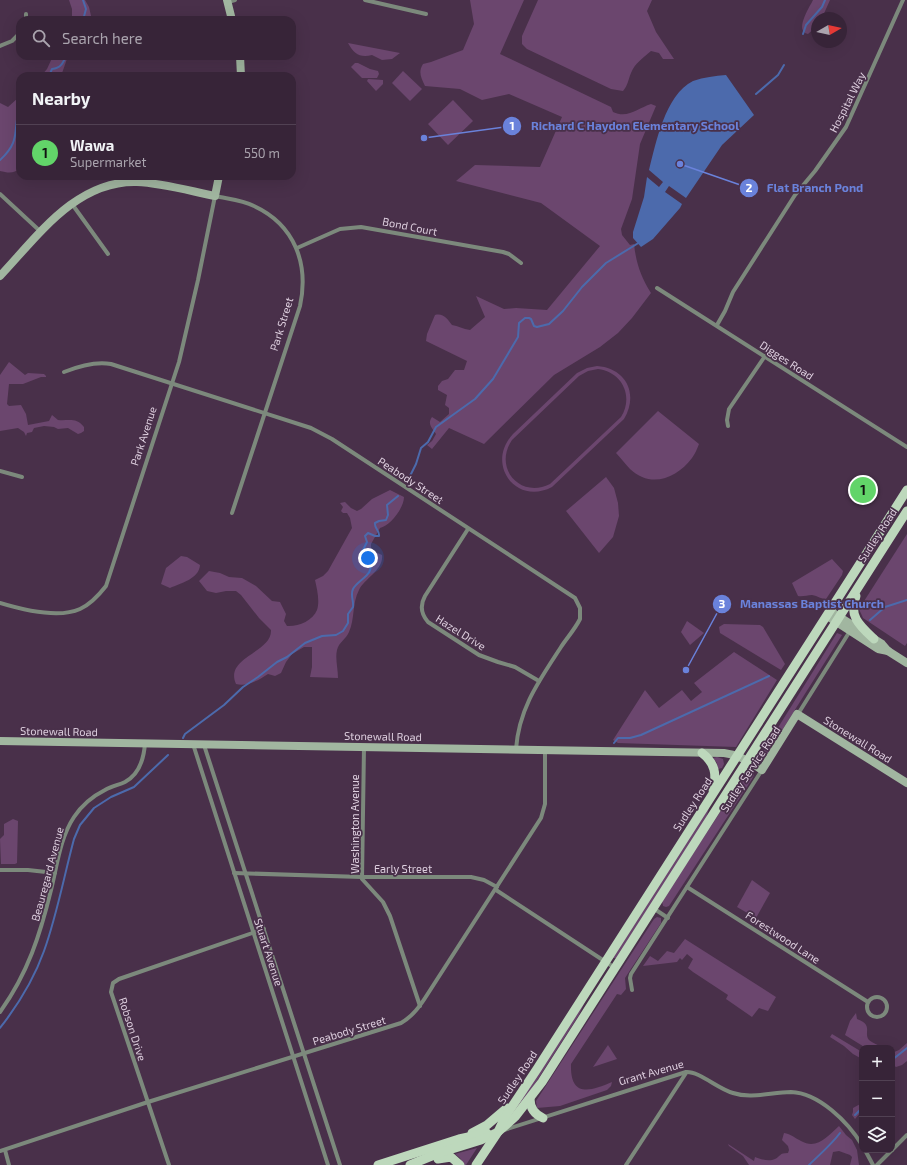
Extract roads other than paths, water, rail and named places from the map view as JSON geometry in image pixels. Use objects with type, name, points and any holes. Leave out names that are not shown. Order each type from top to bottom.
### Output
[{"type":"main road","name":"Sudley Road","points":[[476,1165],[498,1132],[514,1102],[907,490]]},
{"type":"main road","name":"Sudley Road","points":[[498,1132],[515,1118],[542,1082],[907,511]]},
{"type":"main road","points":[[860,584],[854,602],[853,613],[860,624],[874,639]]},
{"type":"main road","points":[[702,753],[711,760],[715,769],[714,787],[710,797]]},
{"type":"main road","points":[[530,1098],[531,1108],[542,1118]]},
{"type":"main road","points":[[459,1140],[487,1125],[514,1102]]},
{"type":"main road","name":"Grant Avenue","points":[[378,1165],[480,1134],[498,1132]]},
{"type":"main road","name":"Grant Avenue","points":[[410,1165],[481,1140],[498,1132]]},
{"type":"main road","points":[[425,1159],[451,1157],[460,1165]]},
{"type":"street","points":[[364,0],[426,14]]},
{"type":"street","name":"Hospital Way","points":[[717,325],[733,292],[795,195],[815,171],[846,126],[903,0]]},
{"type":"street","points":[[230,1],[232,16]]},
{"type":"street","points":[[0,46],[12,41],[16,37]]},
{"type":"street","points":[[240,60],[241,72]]},
{"type":"street","name":"Park Avenue","points":[[0,603],[29,611],[64,613],[80,609],[93,600],[106,586],[172,384],[198,280],[218,180]]},
{"type":"street","name":"Park Street","points":[[0,276],[41,232],[72,203],[111,185],[124,183],[148,183],[242,201],[263,210],[286,230],[300,259],[303,272],[302,297],[232,513]]},
{"type":"street","points":[[0,194],[41,232]]},
{"type":"street","points":[[72,203],[108,254]]},
{"type":"street","name":"Bond Court","points":[[296,248],[340,229],[361,227],[503,252],[509,254],[521,263]]},
{"type":"street","name":"Digges Road","points":[[657,288],[907,447]]},
{"type":"street","points":[[728,426],[727,420],[729,409],[765,356]]},
{"type":"street","name":"Peabody Street","points":[[64,372],[87,364],[104,363],[305,426],[320,433],[575,598],[578,603],[580,614],[578,623],[539,681],[526,704],[516,750]]},
{"type":"street","points":[[0,471],[22,478]]},
{"type":"street","name":"Hazel Drive","points":[[468,529],[425,596],[422,608],[424,618],[479,655],[493,661],[515,667],[539,681]]},
{"type":"street","points":[[828,614],[874,639],[882,644],[888,651],[907,663]]},
{"type":"street","points":[[838,620],[850,631],[878,649],[888,651]]},
{"type":"street","name":"Sudley Service Road","points":[[632,990],[630,978],[632,974],[850,631]]},
{"type":"street","name":"Stonewall Road","points":[[797,714],[907,783]]},
{"type":"street","name":"Stonewall Road","points":[[0,741],[724,753],[738,755],[762,770]]},
{"type":"street","name":"Beauregard Avenue","points":[[0,1012],[16,987],[32,954],[43,924],[66,833],[75,815],[83,805],[98,794],[130,778],[140,766],[143,759],[145,743]]},
{"type":"street","name":"Stuart Avenue","points":[[193,744],[328,1165]]},
{"type":"street","name":"Stuart Avenue","points":[[204,744],[340,1165]]},
{"type":"street","name":"Washington Avenue","points":[[364,747],[362,876],[364,882],[384,902],[420,1006]]},
{"type":"street","name":"Peabody Street","points":[[2,1151],[148,1102],[401,1023],[413,1015],[541,818],[544,811],[545,750]]},
{"type":"street","points":[[0,870],[55,873]]},
{"type":"street","name":"Early Street","points":[[234,873],[471,877],[484,880],[615,968]]},
{"type":"street","name":"Forestwood Lane","points":[[687,887],[868,1002]]},
{"type":"street","points":[[653,908],[668,918]]},
{"type":"street","name":"Robson Drive","points":[[169,1165],[111,992],[113,983],[119,978],[264,929]]},
{"type":"street","name":"Forestwood Lane","points":[[875,997],[883,999],[886,1004],[886,1011],[880,1016],[873,1016],[868,1011],[868,1002],[875,997]]},
{"type":"street","points":[[633,1165],[627,1163],[686,1072]]},
{"type":"street","name":"Grant Avenue","points":[[498,1132],[686,1072],[691,1072],[697,1074],[717,1087],[734,1094],[752,1095],[790,1092],[815,1098],[850,1127],[859,1140]]},
{"type":"street","points":[[895,1147],[907,1135]]},
{"type":"street","points":[[2,1151],[9,1165]]},
{"type":"street","points":[[867,1153],[873,1165]]},
{"type":"street","points":[[877,1165],[889,1153]]},
{"type":"water","points":[[726,75],[754,115],[722,145],[686,198],[669,186],[665,192],[682,204],[653,239],[641,247],[633,238],[633,232],[644,197],[647,177],[659,187],[663,182],[649,170],[663,121],[669,108],[675,97],[683,88],[693,81]]},
{"type":"waterway","points":[[83,0],[86,9],[84,16]]},
{"type":"waterway","points":[[803,34],[806,25],[822,7],[825,0]]},
{"type":"waterway","points":[[51,72],[52,69],[60,66],[64,60]]},
{"type":"waterway","points":[[756,94],[778,75],[784,65]]},
{"type":"waterway","points":[[0,160],[7,153],[14,140],[16,127]]},
{"type":"waterway","points":[[410,476],[421,448],[428,442],[436,427],[475,399],[493,379],[518,337],[519,323],[525,318],[529,318],[534,326],[537,327],[549,324],[563,311],[582,287],[606,263],[640,242]]},
{"type":"waterway","points":[[183,738],[185,734],[224,705],[243,687],[305,643],[322,636],[336,635],[343,631],[348,623],[348,614],[353,607],[353,589],[366,576],[371,566],[362,552],[367,542],[365,536],[368,533],[379,536],[375,523],[386,520],[388,515],[387,505],[398,496]]},
{"type":"waterway","points":[[870,620],[885,607],[907,600]]},
{"type":"waterway","points":[[614,743],[618,738],[630,738],[641,735],[769,676]]},
{"type":"waterway","points":[[0,1028],[25,991],[40,961],[53,924],[74,839],[80,825],[94,808],[111,797],[134,787],[168,755]]},
{"type":"waterway","points":[[895,1058],[907,1048]]},
{"type":"waterway","points":[[855,1115],[859,1111]]},
{"type":"waterway","points":[[809,1165],[840,1133]]},
{"type":"place","name":"Richard C Haydon Elementary School","points":[[424,138]]},
{"type":"place","name":"Flat Branch Pond","points":[[680,164]]},
{"type":"place","name":"Wawa","points":[[863,490]]},
{"type":"place","name":"Manassas Baptist Church","points":[[686,670]]}]
